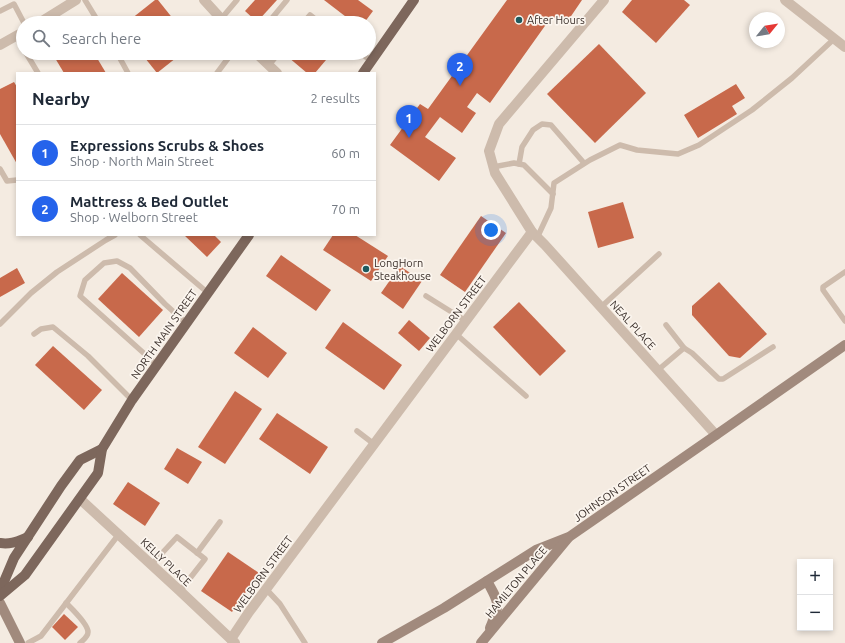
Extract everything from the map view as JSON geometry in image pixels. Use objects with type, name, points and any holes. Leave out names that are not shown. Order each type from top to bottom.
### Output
[{"type":"main road","points":[[376,54],[414,0]]},
{"type":"main road","points":[[364,72],[371,61]]},
{"type":"main road","name":"NORTH MAIN STREET","points":[[0,596],[25,575],[98,473],[102,449],[132,400],[248,236]]},
{"type":"main road","points":[[0,591],[14,558],[80,460],[102,449]]},
{"type":"main road","points":[[0,543],[13,543],[28,537]]},
{"type":"street","points":[[50,16],[76,0]]},
{"type":"street","points":[[204,0],[218,16]]},
{"type":"street","points":[[535,235],[495,173],[489,151],[499,124],[604,0]]},
{"type":"street","points":[[785,0],[845,47]]},
{"type":"street","points":[[0,45],[16,36]]},
{"type":"street","points":[[264,60],[276,72]]},
{"type":"street","name":"NEAL PLACE","points":[[535,235],[716,435]]},
{"type":"street","name":"WELBORN STREET","points":[[233,641],[249,612],[266,589],[456,334],[535,235]]},
{"type":"street","name":"JOHNSON STREET","points":[[382,643],[444,608],[536,550],[569,537],[845,345]]},
{"type":"street","name":"KELLY PLACE","points":[[80,499],[233,641]]},
{"type":"street","name":"HAMILTON PLACE","points":[[483,640],[569,537]]},
{"type":"street","points":[[483,640],[497,610],[498,603],[495,594],[487,581]]},
{"type":"street","points":[[0,603],[20,643]]},
{"type":"lane","points":[[85,0],[95,16]]},
{"type":"lane","points":[[226,16],[237,0]]},
{"type":"lane","points":[[274,16],[287,0]]},
{"type":"lane","points":[[0,11],[13,2],[20,16]]},
{"type":"lane","points":[[535,235],[551,208],[554,184],[584,163],[620,145],[637,150],[678,154],[699,145],[752,110],[792,78],[834,39]]},
{"type":"lane","points":[[30,60],[37,72]]},
{"type":"lane","points":[[121,60],[127,72]]},
{"type":"lane","points":[[218,72],[227,60]]},
{"type":"lane","points":[[269,65],[273,60]]},
{"type":"lane","points":[[518,164],[522,147],[533,130],[542,124],[551,125],[584,163]]},
{"type":"lane","points":[[493,167],[514,163],[524,165],[553,194]]},
{"type":"lane","points":[[0,168],[7,181],[16,180]]},
{"type":"lane","points":[[0,324],[31,293],[57,272],[113,236]]},
{"type":"lane","points":[[141,236],[208,293]]},
{"type":"lane","points":[[601,308],[659,254]]},
{"type":"lane","points":[[157,364],[80,296],[84,280],[104,263],[117,261],[130,268],[186,323]]},
{"type":"lane","points":[[845,272],[823,287],[823,290],[845,321]]},
{"type":"lane","points":[[426,296],[466,321]]},
{"type":"lane","points":[[666,325],[684,348],[692,353],[720,379],[723,379],[773,347]]},
{"type":"lane","points":[[34,334],[41,328],[53,326],[88,356],[132,400]]},
{"type":"lane","points":[[456,334],[526,396]]},
{"type":"lane","points":[[658,370],[684,348]]},
{"type":"lane","points":[[357,431],[374,444]]},
{"type":"lane","points":[[197,553],[220,522]]},
{"type":"lane","points":[[28,643],[41,636],[119,534]]},
{"type":"lane","points":[[151,565],[176,537],[205,559],[180,591]]},
{"type":"lane","points":[[266,589],[280,604],[305,643]]},
{"type":"lane","points":[[66,603],[87,626],[87,637],[80,643]]},
{"type":"building","points":[[155,0],[158,0],[171,16],[135,16]]},
{"type":"building","points":[[255,0],[277,0],[262,16],[250,16],[245,11]]},
{"type":"building","points":[[324,0],[358,0],[373,11],[369,16],[345,16]]},
{"type":"building","points":[[507,0],[582,0],[565,25],[552,16],[490,103],[477,93],[467,107],[476,113],[462,133],[440,117],[425,137],[456,158],[439,181],[390,145],[420,104],[428,109]]},
{"type":"building","points":[[632,0],[684,0],[690,5],[656,43],[622,12]]},
{"type":"building","points":[[599,44],[646,93],[595,143],[547,94]]},
{"type":"building","points":[[56,60],[98,60],[105,72],[63,72]]},
{"type":"building","points":[[147,60],[173,60],[158,72],[156,72]]},
{"type":"building","points":[[292,60],[326,60],[316,72],[306,72]]},
{"type":"building","points":[[14,82],[16,85],[16,162],[0,134],[0,89]]},
{"type":"building","points":[[736,84],[745,98],[732,106],[737,114],[698,138],[684,115]]},
{"type":"building","points":[[623,202],[634,238],[598,248],[588,212]]},
{"type":"building","points":[[481,216],[506,233],[465,292],[440,275]]},
{"type":"building","points":[[185,236],[215,236],[221,242],[207,257]]},
{"type":"building","name":"LongHorn Steakhouse","points":[[332,236],[357,236],[388,256],[371,281],[323,250]]},
{"type":"building","points":[[281,255],[331,290],[316,311],[266,276]]},
{"type":"building","points":[[400,266],[422,281],[403,309],[381,293]]},
{"type":"building","points":[[17,268],[25,283],[0,297],[0,278]]},
{"type":"building","points":[[122,273],[163,310],[139,337],[98,299]]},
{"type":"building","points":[[719,282],[767,334],[740,358],[729,356],[692,315],[692,306]]},
{"type":"building","points":[[519,302],[566,351],[540,376],[493,327]]},
{"type":"building","points":[[409,320],[430,338],[419,351],[398,333]]},
{"type":"building","points":[[343,322],[402,365],[384,390],[325,348]]},
{"type":"building","points":[[253,327],[287,353],[268,378],[234,353]]},
{"type":"building","points":[[53,346],[102,390],[84,410],[35,365]]},
{"type":"building","points":[[235,391],[262,409],[225,464],[198,447]]},
{"type":"building","points":[[277,413],[328,447],[310,474],[259,439]]},
{"type":"building","points":[[177,448],[202,462],[188,484],[164,469]]},
{"type":"building","points":[[128,482],[160,503],[145,526],[113,504]]},
{"type":"building","points":[[228,552],[259,573],[232,612],[201,591]]},
{"type":"building","points":[[64,614],[78,627],[65,640],[52,627]]},
{"type":"place","name":"After Hours","points":[[519,20]]},
{"type":"place","name":"Mattress & Bed Outlet","points":[[460,86]]},
{"type":"place","name":"Expressions Scrubs & Shoes","points":[[409,138]]},
{"type":"place","name":"LongHorn Steakhouse","points":[[366,269]]}]
